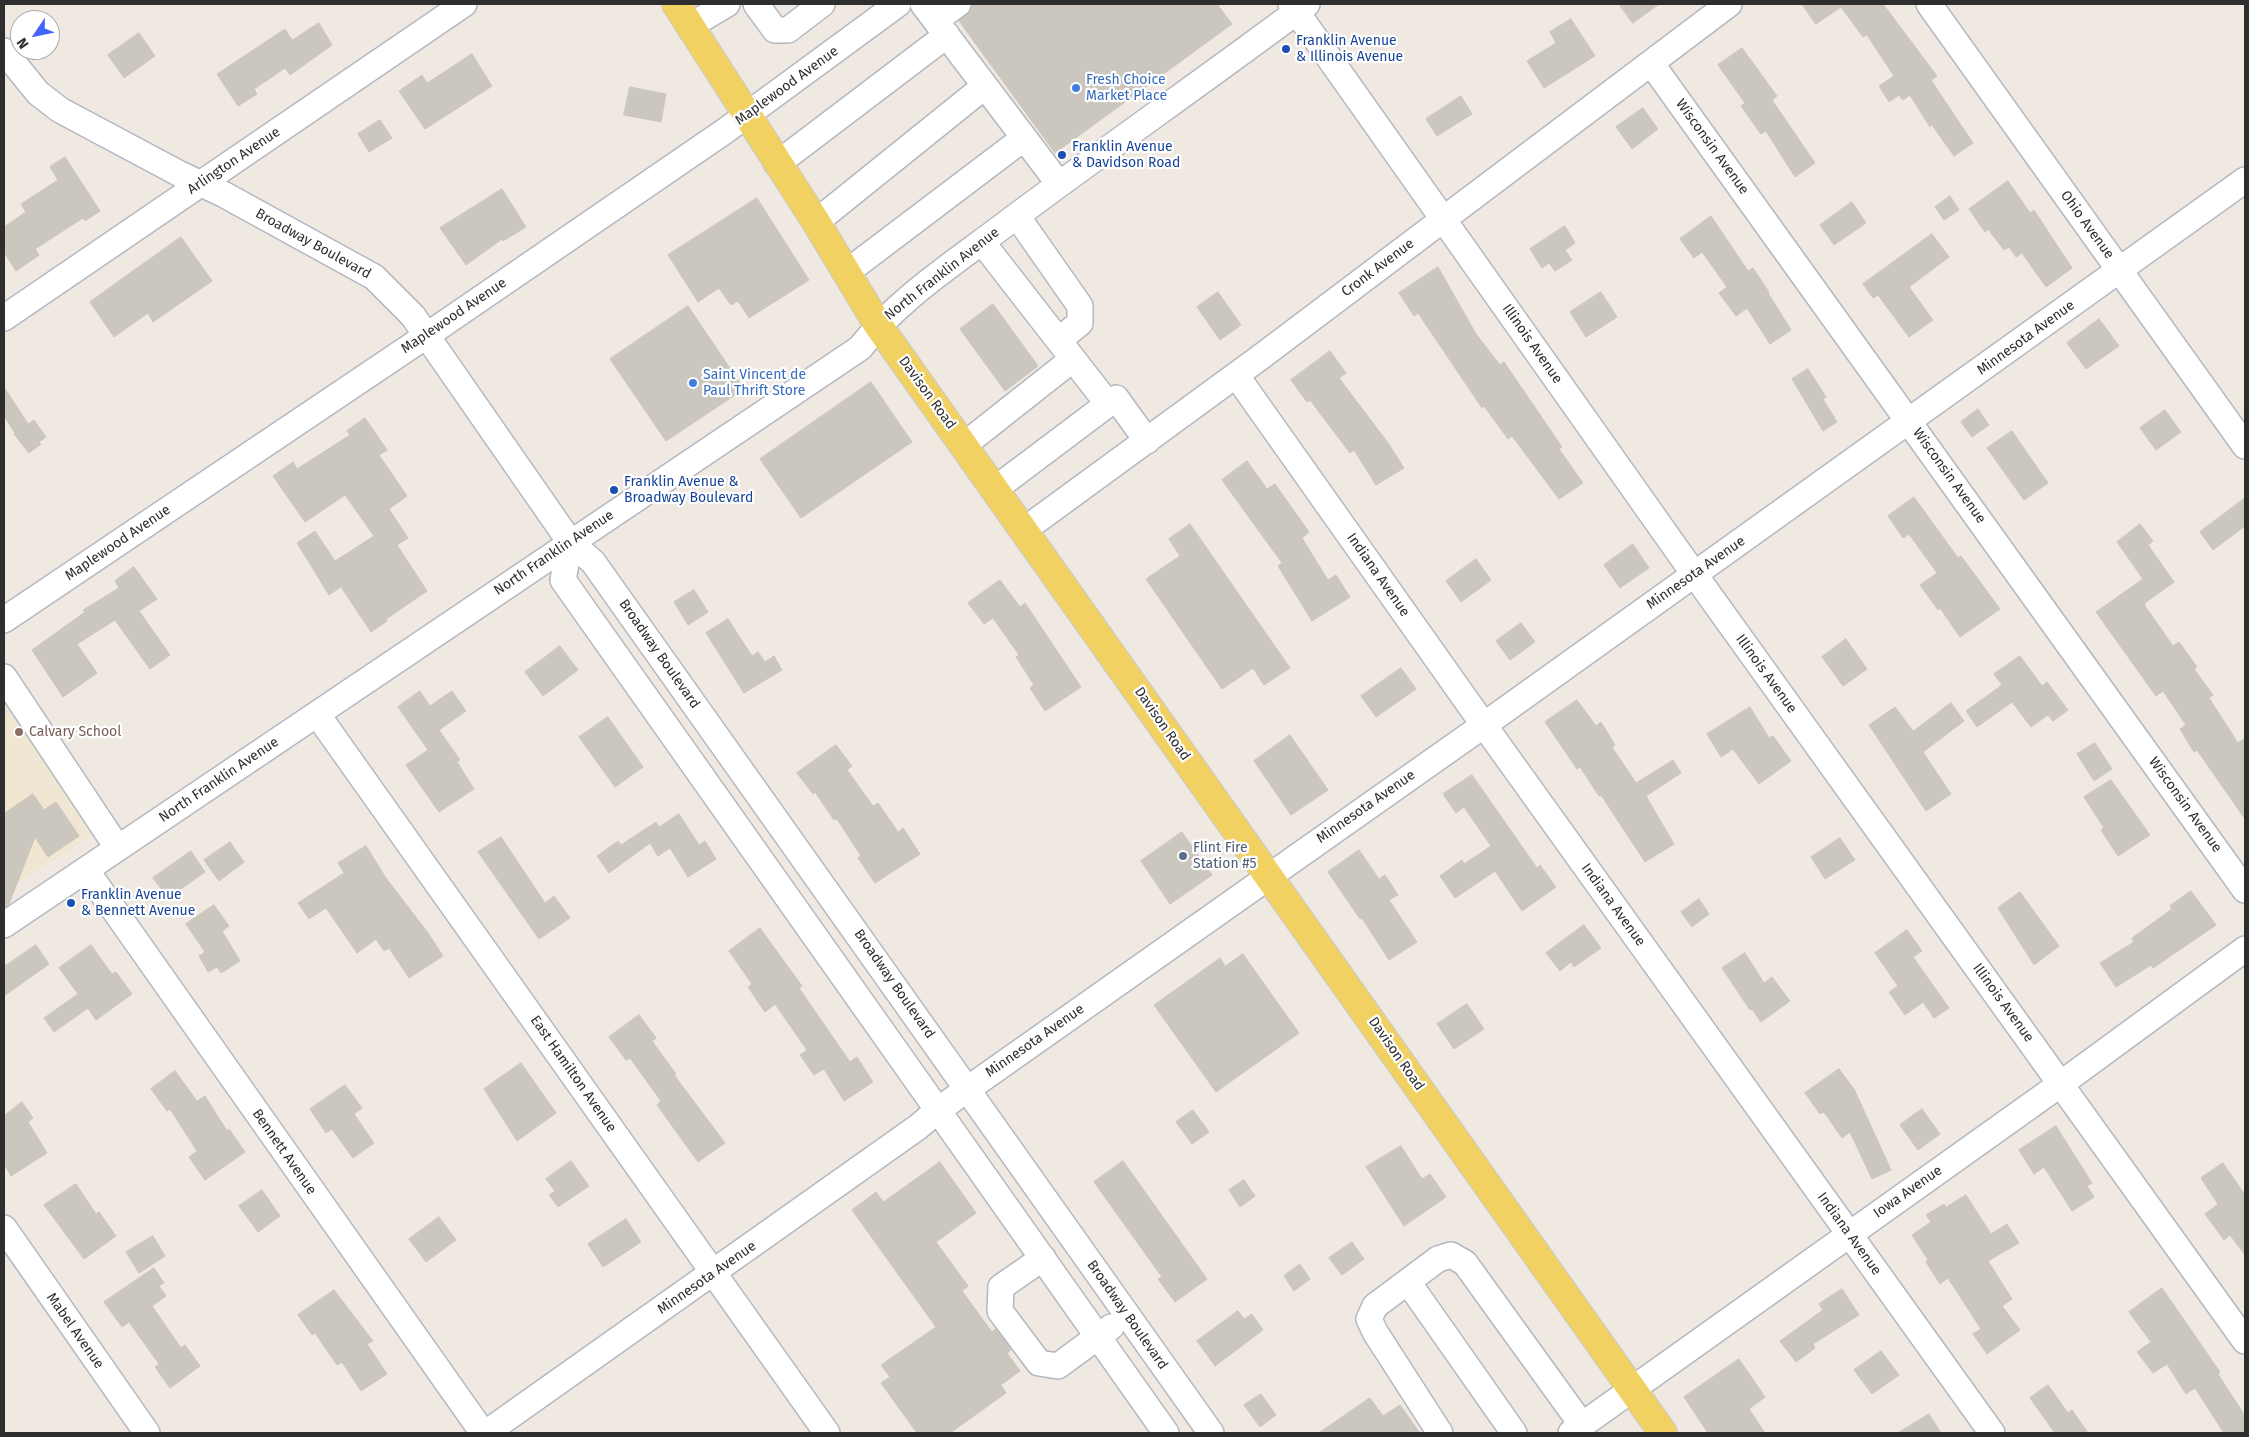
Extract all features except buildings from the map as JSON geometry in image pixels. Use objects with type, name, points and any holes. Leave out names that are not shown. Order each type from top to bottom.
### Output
[{"type":"main road","name":"Davison Road","points":[[683,15],[746,116],[816,222],[878,325],[1663,1433]]},
{"type":"street","name":"Arlington Avenue","points":[[4,318],[464,4]]},
{"type":"street","points":[[683,15],[727,4]]},
{"type":"street","points":[[756,4],[775,30],[788,30],[822,4]]},
{"type":"street","name":"Maplewood Avenue","points":[[4,620],[426,336],[746,116],[898,4]]},
{"type":"street","points":[[777,164],[935,20],[958,4]]},
{"type":"street","name":"Cronk Avenue","points":[[1024,530],[1236,375],[1729,4]]},
{"type":"street","name":"Ohio Avenue","points":[[1929,4],[2245,446]]},
{"type":"street","name":"North Franklin Avenue","points":[[4,925],[117,847],[860,348],[878,325],[912,295],[1298,6]]},
{"type":"street","name":"Illinois Avenue","points":[[1298,6],[1444,219],[1694,574],[2062,1083],[2245,1341]]},
{"type":"street","points":[[935,20],[1059,184]]},
{"type":"street","name":"Broadway Boulevard","points":[[4,51],[38,93],[60,110],[200,184],[223,194],[374,277],[414,316],[570,542],[594,562],[1211,1433]]},
{"type":"street","name":"Wisconsin Avenue","points":[[1651,63],[2245,890]]},
{"type":"street","points":[[816,222],[985,86]]},
{"type":"street","points":[[847,272],[1024,138]]},
{"type":"street","name":"Minnesota Avenue","points":[[485,1433],[715,1273],[918,1127],[938,1110],[1910,422],[2245,180]]},
{"type":"street","points":[[1017,216],[1080,306],[1080,323],[1058,340]]},
{"type":"street","points":[[982,242],[1108,404]]},
{"type":"street","points":[[964,445],[1073,359]]},
{"type":"street","name":"Indiana Avenue","points":[[1236,375],[1484,725],[1992,1433]]},
{"type":"street","points":[[995,489],[1116,398],[1147,441]]},
{"type":"street","points":[[570,542],[563,580],[1166,1433]]},
{"type":"street","points":[[4,677],[117,847]]},
{"type":"street","name":"East Hamilton Avenue","points":[[317,714],[827,1433]]},
{"type":"street","name":"Bennett Avenue","points":[[86,870],[485,1433]]},
{"type":"street","name":"Iowa Avenue","points":[[1577,1429],[1631,1388],[2062,1083],[2245,949]]},
{"type":"street","name":"Mabel Avenue","points":[[4,1228],[147,1433]]},
{"type":"street","points":[[1440,1433],[1375,1332],[1369,1319],[1374,1306],[1438,1260],[1451,1255],[1465,1264],[1577,1429]]},
{"type":"street","points":[[1043,1258],[1001,1287],[1000,1311],[1039,1363],[1058,1366],[1127,1315]]},
{"type":"street","points":[[1408,1282],[1514,1433]]},
{"type":"shaded area","points":[[4,703],[94,834],[4,891]]},
{"type":"place","name":"Franklin Avenue & Illinois Avenue","points":[[1286,49]]},
{"type":"place","name":"Fresh Choice Market Place","points":[[1076,88]]},
{"type":"place","name":"Franklin Avenue & Davidson Road","points":[[1062,155]]},
{"type":"place","name":"Saint Vincent de Paul Thrift Store","points":[[693,383]]},
{"type":"place","name":"Franklin Avenue & Broadway Boulevard","points":[[614,490]]},
{"type":"place","name":"Calvary School","points":[[19,732]]},
{"type":"place","name":"Flint Fire Station #5","points":[[1183,856]]},
{"type":"place","name":"Franklin Avenue & Bennett Avenue","points":[[71,903]]}]
